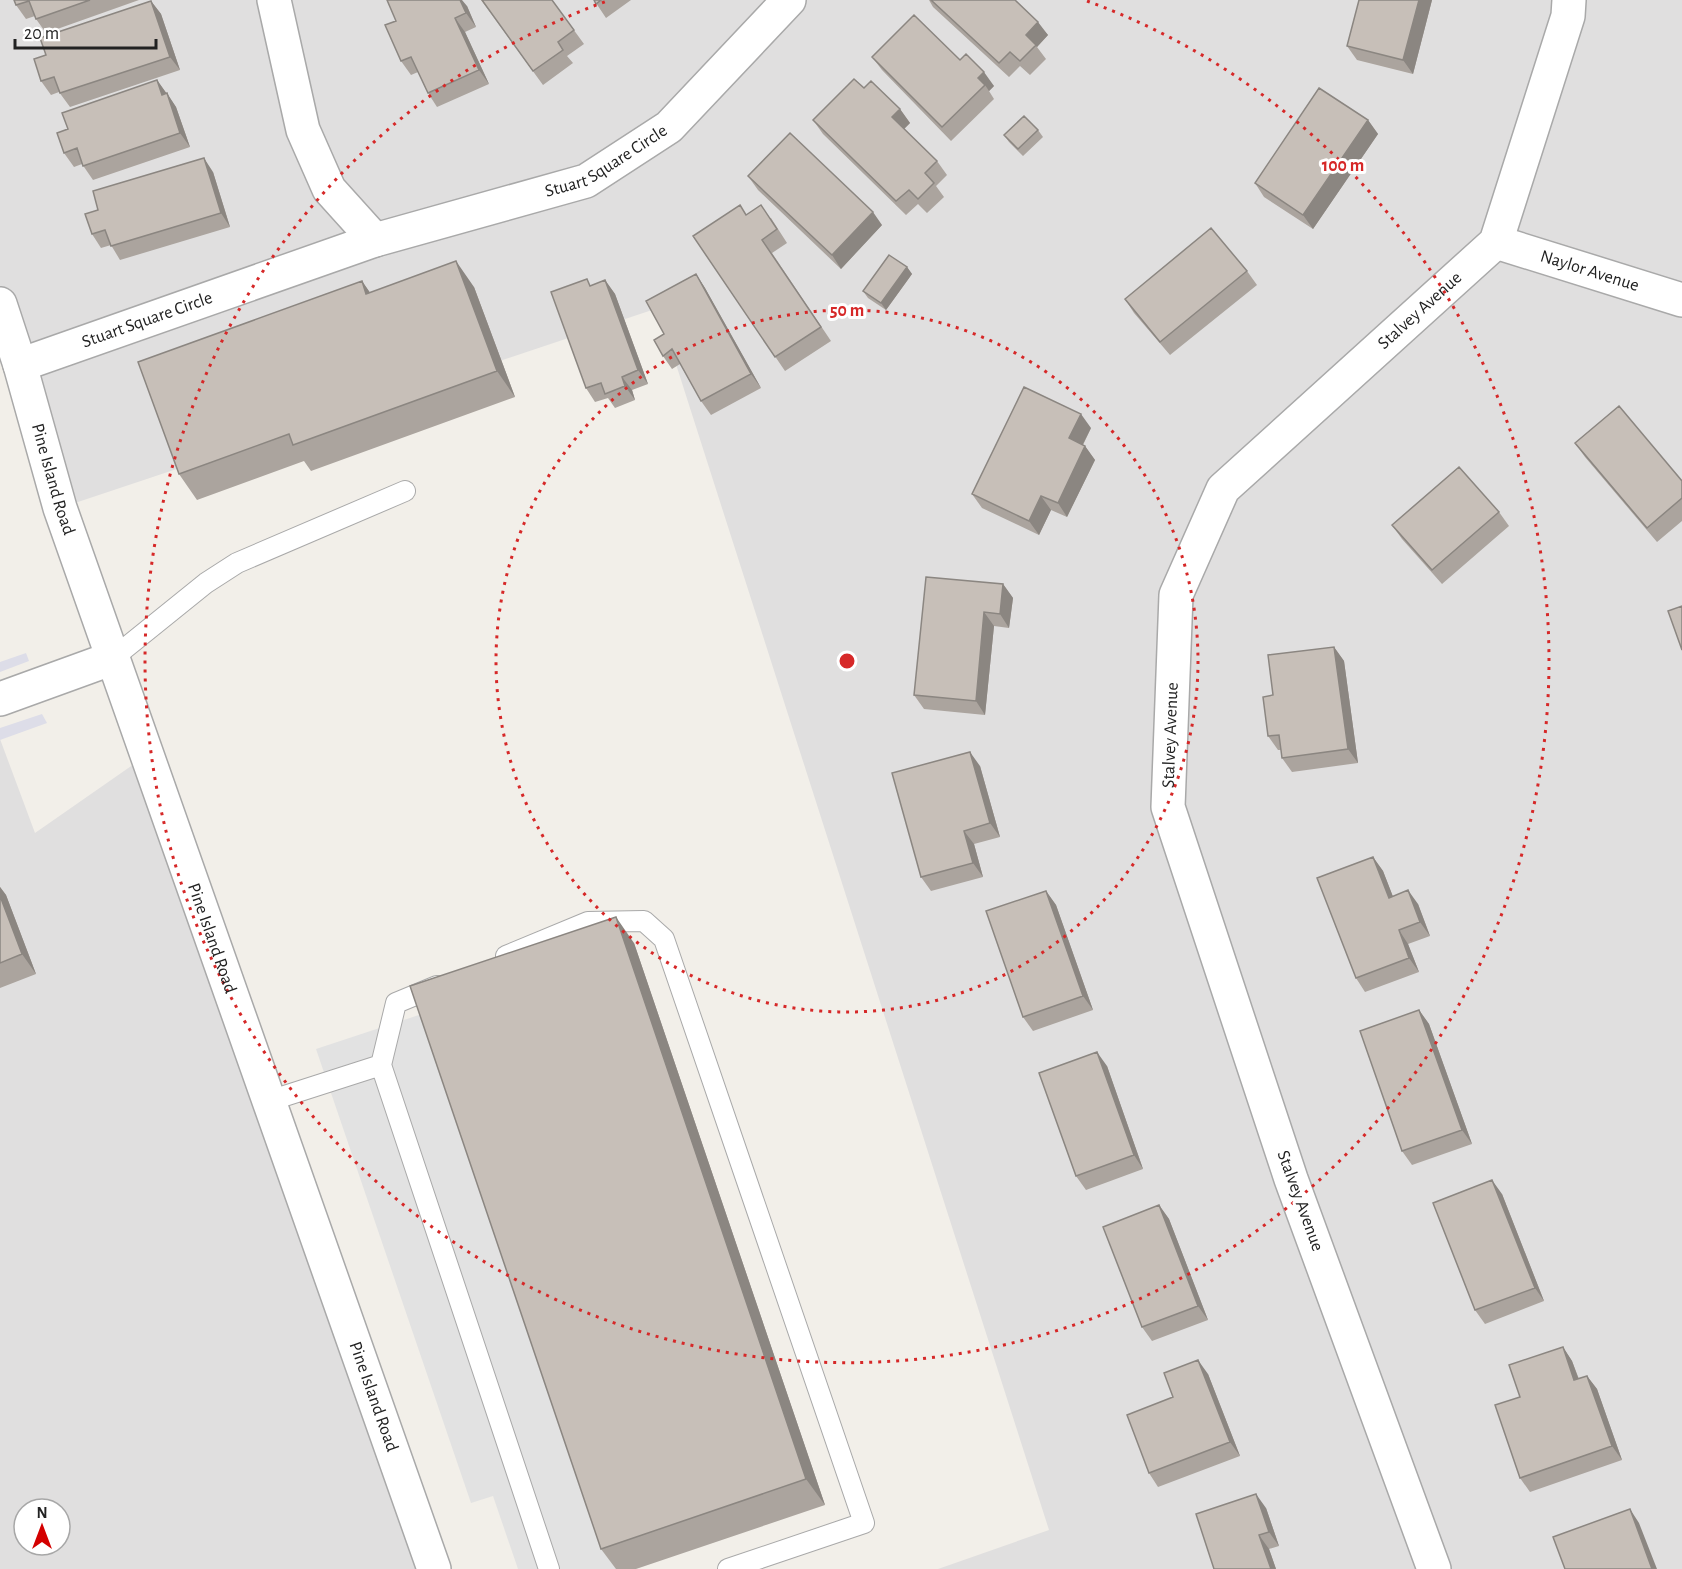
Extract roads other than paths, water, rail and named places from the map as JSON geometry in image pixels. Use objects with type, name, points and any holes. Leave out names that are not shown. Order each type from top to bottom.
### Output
[{"type":"street","points":[[274,0],[303,130],[329,189],[375,240]]},
{"type":"street","name":"Stuart Square Circle","points":[[20,365],[375,240],[586,181],[669,127],[789,0]]},
{"type":"street","points":[[1496,242],[1568,16],[1569,0]]},
{"type":"street","name":"Naylor Avenue","points":[[1496,242],[1682,300]]},
{"type":"street","name":"Stalvey Avenue","points":[[1434,1569],[1291,1179],[1168,807],[1176,595],[1224,489],[1496,242]]},
{"type":"street","name":"Pine Island Road","points":[[0,304],[20,365],[60,508],[434,1569]]},
{"type":"street","points":[[0,699],[113,658]]},
{"type":"lane","points":[[113,658],[206,583],[237,563],[405,491]]},
{"type":"lane","points":[[492,962],[588,921],[644,921],[664,939],[864,1523],[728,1569]]},
{"type":"lane","points":[[449,981],[396,1003],[381,1065],[549,1569]]},
{"type":"lane","points":[[269,1101],[381,1065]]}]
